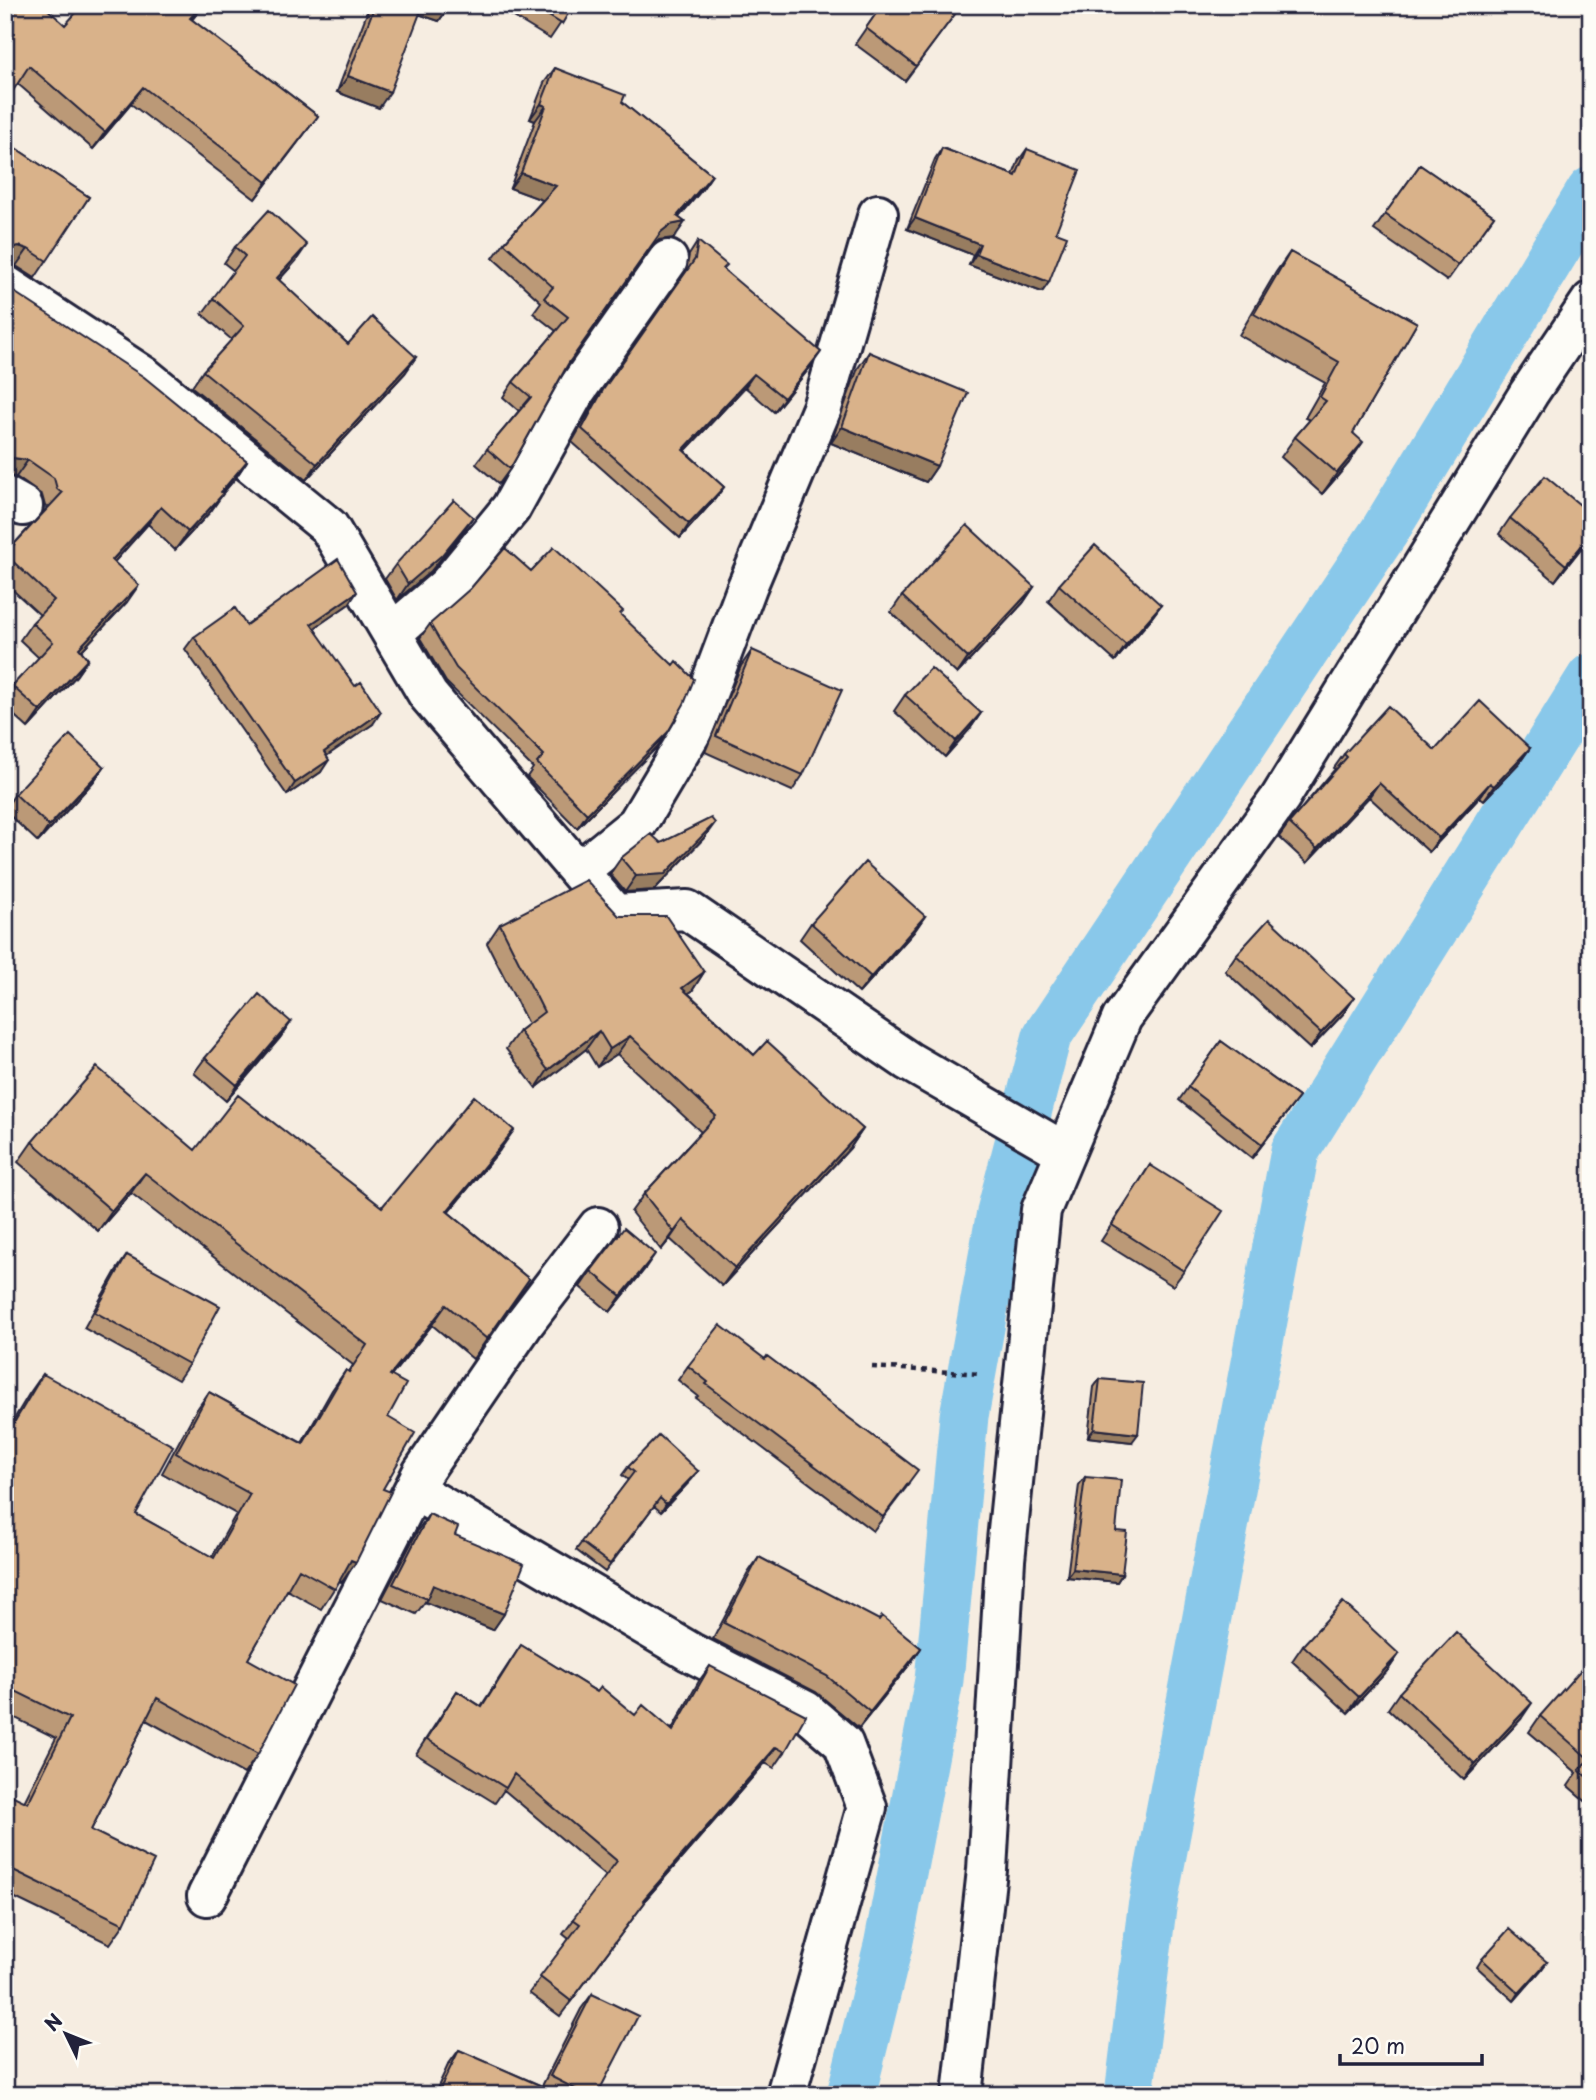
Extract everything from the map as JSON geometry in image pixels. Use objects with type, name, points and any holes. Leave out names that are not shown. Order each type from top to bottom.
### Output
[{"type":"street","points":[[579,872],[637,824],[694,729],[747,587],[822,408],[878,214]]},
{"type":"street","points":[[392,633],[447,586],[511,508],[575,392],[668,260]]},
{"type":"street","points":[[5,285],[145,377],[328,527],[428,695],[615,914],[687,910],[908,1061],[1065,1152]]},
{"type":"street","points":[[962,2095],[987,1870],[1006,1560],[1041,1210],[1122,1018],[1280,798],[1529,393],[1591,300]]},
{"type":"street","points":[[207,1896],[414,1490],[523,1325],[598,1227]]},
{"type":"street","points":[[414,1490],[690,1652],[806,1711],[843,1743],[867,1807],[786,2095]]},
{"type":"path","points":[[872,1367],[1024,1376]]},
{"type":"building","points":[[5,5],[43,5],[65,25],[83,5],[202,5],[190,18],[318,116],[267,182],[143,87],[105,132],[29,66],[5,103]]},
{"type":"building","points":[[375,5],[423,5],[390,92],[348,76]]},
{"type":"building","points":[[531,5],[573,5],[562,24]]},
{"type":"building","points":[[882,5],[944,5],[955,14],[916,66],[866,28]]},
{"type":"building","points":[[555,68],[625,95],[622,102],[712,175],[677,216],[685,222],[670,225],[661,232],[568,364],[510,469],[487,449],[531,397],[513,382],[568,317],[544,298],[553,287],[504,243],[556,186],[521,173],[546,106],[541,104]]},
{"type":"building","points":[[5,141],[89,197],[47,261],[19,246],[5,250]]},
{"type":"building","points":[[942,148],[1016,176],[1027,149],[1080,170],[1056,232],[1067,236],[1049,282],[976,254],[980,244],[915,218]]},
{"type":"building","points":[[1420,165],[1494,216],[1458,265],[1385,214]]},
{"type":"building","points":[[269,210],[307,245],[277,278],[348,344],[372,317],[416,357],[317,464],[203,371],[244,326],[213,298],[245,256],[235,247]]},
{"type":"building","points":[[698,241],[727,265],[723,269],[821,352],[784,398],[754,374],[683,450],[724,487],[689,524],[582,429],[603,390],[695,259]]},
{"type":"building","points":[[1290,252],[1417,323],[1353,433],[1363,442],[1337,473],[1295,437],[1326,401],[1320,397],[1339,362],[1254,314]]},
{"type":"building","points":[[5,286],[144,377],[247,461],[221,492],[223,494],[188,532],[161,507],[112,560],[139,585],[79,648],[88,659],[40,711],[12,686],[53,642],[32,623],[54,600],[5,554],[62,493],[57,489],[54,478],[28,460],[13,458],[5,452]]},
{"type":"building","points":[[869,352],[968,393],[937,466],[842,427]]},
{"type":"building","points":[[1545,476],[1591,514],[1591,534],[1566,565],[1510,518]]},
{"type":"building","points":[[454,500],[473,517],[442,555],[408,584],[396,564]]},
{"type":"building","points":[[967,525],[1034,587],[968,658],[902,596]]},
{"type":"building","points":[[1095,545],[1161,605],[1126,645],[1059,585]]},
{"type":"building","points":[[554,547],[623,611],[620,614],[673,665],[676,661],[694,679],[668,732],[587,814],[537,763],[544,755],[456,668],[430,624],[471,588],[505,548],[531,571]]},
{"type":"building","points":[[338,559],[357,592],[311,624],[355,686],[361,682],[381,712],[324,752],[329,760],[295,783],[194,637],[235,608],[246,625]]},
{"type":"building","points":[[752,650],[842,690],[803,775],[716,736]]},
{"type":"building","points":[[931,668],[981,713],[956,741],[905,695]]},
{"type":"building","points":[[1480,701],[1530,748],[1494,786],[1490,783],[1439,838],[1379,783],[1317,849],[1289,823],[1347,757],[1344,754],[1388,706],[1435,750]]},
{"type":"building","points":[[70,735],[104,767],[49,826],[15,794]]},
{"type":"building","points":[[711,818],[715,823],[665,874],[636,876],[621,858],[651,834],[661,843]]},
{"type":"building","points":[[865,862],[925,916],[871,977],[811,923]]},
{"type":"building","points":[[586,880],[619,916],[666,916],[704,972],[682,988],[754,1055],[767,1041],[863,1129],[735,1268],[683,1220],[674,1232],[644,1194],[716,1116],[630,1036],[610,1049],[599,1031],[548,1070],[519,1031],[544,1012],[500,924]]},
{"type":"building","points":[[1269,919],[1354,998],[1321,1033],[1236,955]]},
{"type":"building","points":[[259,994],[291,1022],[237,1085],[205,1058]]},
{"type":"building","points":[[1221,1041],[1299,1097],[1262,1144],[1188,1087]]},
{"type":"building","points":[[97,1067],[195,1150],[238,1095],[382,1207],[474,1096],[514,1130],[447,1211],[529,1279],[487,1339],[446,1305],[390,1375],[406,1384],[388,1417],[415,1433],[383,1489],[391,1492],[356,1562],[351,1560],[335,1589],[299,1569],[248,1659],[294,1685],[258,1754],[157,1698],[91,1830],[154,1861],[124,1924],[5,1866],[5,1792],[28,1803],[70,1718],[5,1686],[5,1438],[43,1374],[173,1446],[136,1514],[214,1558],[250,1494],[176,1453],[209,1392],[303,1444],[346,1370],[349,1372],[367,1345],[145,1173],[112,1211],[32,1142]]},
{"type":"building","points":[[1150,1165],[1223,1211],[1184,1271],[1112,1225]]},
{"type":"building","points":[[624,1228],[655,1254],[621,1296],[591,1271]]},
{"type":"building","points":[[127,1255],[220,1306],[189,1364],[95,1312]]},
{"type":"building","points":[[720,1325],[765,1359],[767,1356],[918,1470],[883,1517],[706,1384],[708,1382],[688,1366]]},
{"type":"building","points":[[1100,1379],[1143,1383],[1138,1434],[1094,1429]]},
{"type":"building","points":[[659,1435],[698,1471],[666,1504],[660,1498],[610,1564],[581,1542],[634,1472],[628,1467]]},
{"type":"building","points":[[1085,1477],[1121,1480],[1116,1531],[1127,1532],[1122,1574],[1073,1569]]},
{"type":"building","points":[[429,1514],[458,1527],[455,1535],[524,1564],[504,1614],[433,1585],[427,1599],[393,1584]]},
{"type":"building","points":[[759,1557],[879,1620],[882,1616],[921,1648],[870,1712],[827,1676],[724,1623]]},
{"type":"building","points":[[1343,1602],[1399,1654],[1359,1697],[1303,1645]]},
{"type":"building","points":[[1456,1632],[1532,1703],[1475,1764],[1399,1693]]},
{"type":"building","points":[[521,1645],[597,1692],[601,1687],[635,1715],[643,1705],[673,1731],[710,1666],[806,1715],[785,1752],[776,1747],[643,1900],[645,1902],[571,2001],[540,1977],[580,1924],[573,1919],[617,1861],[514,1774],[506,1788],[427,1739],[457,1691],[482,1707]]},
{"type":"building","points":[[1585,1665],[1591,1669],[1591,1781],[1579,1770],[1589,1759],[1540,1716]]},
{"type":"building","points":[[1509,1929],[1547,1962],[1519,1993],[1482,1959]]},
{"type":"building","points":[[592,1994],[638,2016],[597,2095],[587,2095],[550,2076]]},
{"type":"building","points":[[459,2050],[562,2095],[437,2095]]},
{"type":"waterway","points":[[851,2095],[888,1946],[939,1680],[964,1416],[1001,1212],[1047,1036],[1384,532],[1591,191]]},
{"type":"waterway","points":[[1129,2095],[1152,1908],[1295,1151],[1591,678]]}]
